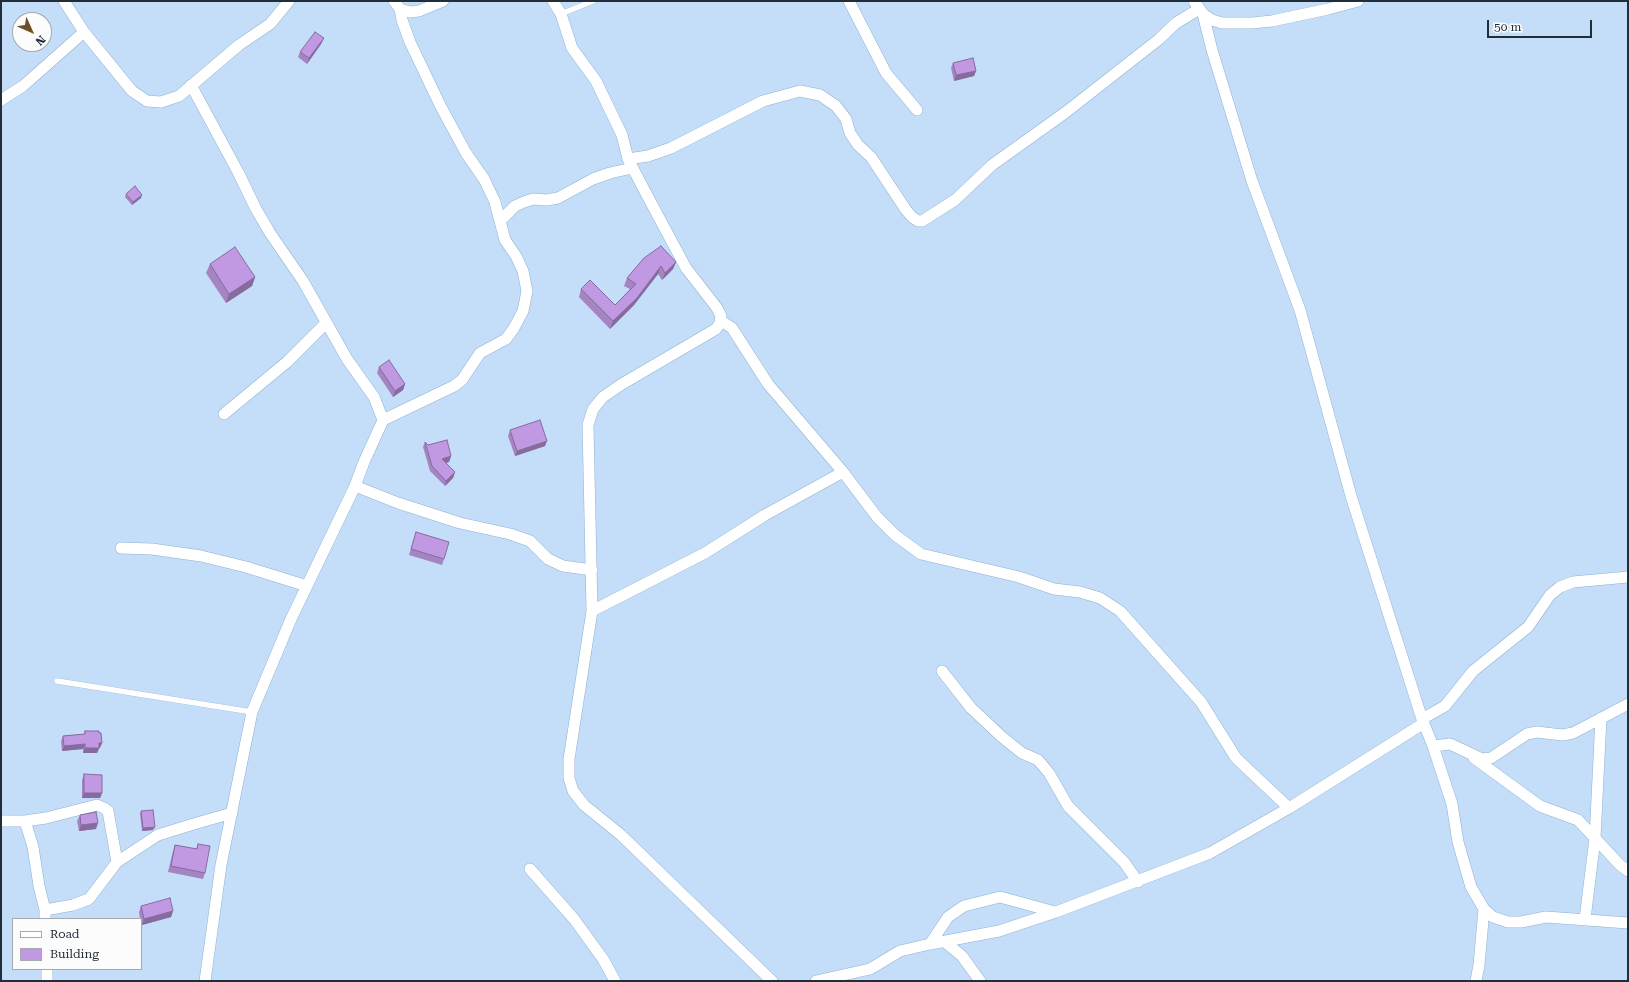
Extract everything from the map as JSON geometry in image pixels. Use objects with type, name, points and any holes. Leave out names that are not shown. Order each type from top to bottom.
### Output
[{"type":"street","points":[[64,1],[84,32],[132,91],[147,100],[161,102],[179,96],[239,45],[270,24],[289,1]]},
{"type":"street","points":[[397,5],[410,12],[419,11],[443,1]]},
{"type":"street","points":[[554,1],[561,14],[572,48],[596,81],[622,135],[630,163],[686,268],[717,308],[721,316],[720,323],[716,329],[609,392],[593,409],[588,425],[592,611],[569,759],[569,778],[573,791],[584,805],[632,846],[772,981]]},
{"type":"street","points":[[849,1],[886,73],[917,110]]},
{"type":"street","points":[[1199,8],[1212,20],[1222,23],[1252,23],[1272,21],[1358,1]]},
{"type":"street","points":[[205,981],[221,865],[252,712],[291,618],[355,486],[364,462],[384,420],[454,386],[462,380],[480,353],[506,339],[523,311],[527,291],[523,271],[516,256],[505,240],[494,202],[484,179],[466,153],[440,105],[410,42],[397,5]]},
{"type":"street","points":[[500,221],[515,206],[524,202],[533,199],[547,200],[568,194],[593,179],[670,148],[763,100],[800,91],[820,95],[836,106],[846,119],[850,133],[858,145],[871,157],[887,179],[906,210],[912,217],[918,221],[922,221],[955,200],[992,165],[1066,112],[1158,40],[1176,23],[1199,8]]},
{"type":"street","points":[[1199,8],[1252,181],[1300,310],[1350,496],[1423,721],[1452,804],[1458,842],[1471,887],[1484,909],[1493,917],[1508,922],[1521,922],[1546,917],[1628,923]]},
{"type":"street","points":[[1,100],[23,86],[84,32]]},
{"type":"street","points":[[191,85],[238,172],[256,209],[270,233],[303,281],[347,359],[374,397],[384,420]]},
{"type":"street","points":[[720,323],[723,322],[732,328],[768,384],[843,472],[877,517],[895,535],[921,554],[1019,576],[1054,589],[1080,592],[1100,598],[1120,611],[1201,702],[1236,758],[1288,808]]},
{"type":"street","points":[[224,414],[287,362],[326,323]]},
{"type":"street","points":[[592,611],[705,553],[765,514],[843,472]]},
{"type":"street","points":[[355,486],[398,503],[460,523],[517,536],[530,541],[548,559],[563,566],[592,570]]},
{"type":"street","points":[[121,548],[152,549],[201,556],[246,567],[307,586]]},
{"type":"street","points":[[816,981],[870,969],[900,951],[998,931],[1056,912],[1138,882],[1210,853],[1288,808],[1445,706],[1473,671],[1528,626],[1550,596],[1560,587],[1573,582],[1628,577]]},
{"type":"street","points":[[942,671],[971,708],[1002,737],[1022,753],[1038,760],[1049,773],[1068,806],[1124,862],[1138,882]]},
{"type":"street","points":[[1470,755],[1482,759],[1491,758],[1527,734],[1537,732],[1562,735],[1573,734],[1628,704]]},
{"type":"street","points":[[1585,919],[1595,838],[1601,718]]},
{"type":"street","points":[[1433,746],[1450,744],[1470,755],[1540,806],[1578,820],[1620,865],[1628,871]]},
{"type":"street","points":[[1,821],[25,821],[97,805],[108,811],[117,862]]},
{"type":"street","points":[[25,821],[33,847],[45,914],[89,899],[117,862],[158,835],[232,813]]},
{"type":"street","points":[[530,869],[574,919],[603,959],[616,981]]},
{"type":"street","points":[[930,944],[948,917],[964,906],[1000,897],[1056,912]]},
{"type":"street","points":[[1476,981],[1479,965],[1484,909]]},
{"type":"street","points":[[945,942],[962,956],[980,981]]},
{"type":"street","points":[[47,970],[47,981]]},
{"type":"lane","points":[[561,14],[593,1]]},
{"type":"lane","points":[[57,681],[252,712]]},
{"type":"building","points":[[315,32],[324,38],[309,58],[300,52]]},
{"type":"building","points":[[973,58],[976,71],[956,75],[953,63]]},
{"type":"building","points":[[135,186],[142,195],[133,202],[126,194]]},
{"type":"building","points":[[661,246],[676,262],[665,273],[661,266],[637,298],[613,321],[581,289],[590,280],[615,305],[636,284],[627,278],[644,258]]},
{"type":"building","points":[[235,247],[255,277],[229,294],[210,264]]},
{"type":"building","points":[[389,360],[405,384],[395,391],[379,367]]},
{"type":"building","points":[[540,420],[547,441],[517,451],[510,430]]},
{"type":"building","points":[[447,440],[451,456],[442,459],[455,472],[446,481],[432,466],[425,442],[428,445]]},
{"type":"building","points":[[416,532],[449,542],[444,559],[411,549]]},
{"type":"building","points":[[85,731],[99,731],[99,733],[101,733],[102,743],[99,743],[99,748],[85,748],[85,744],[64,746],[63,736],[85,734]]},
{"type":"building","points":[[84,774],[102,775],[102,793],[84,793]]},
{"type":"building","points":[[153,810],[155,827],[143,828],[141,811]]},
{"type":"building","points":[[96,812],[98,823],[81,825],[80,815]]},
{"type":"building","points":[[198,844],[210,846],[205,873],[171,866],[175,845],[197,849]]},
{"type":"building","points":[[170,898],[173,911],[144,919],[141,906]]}]
